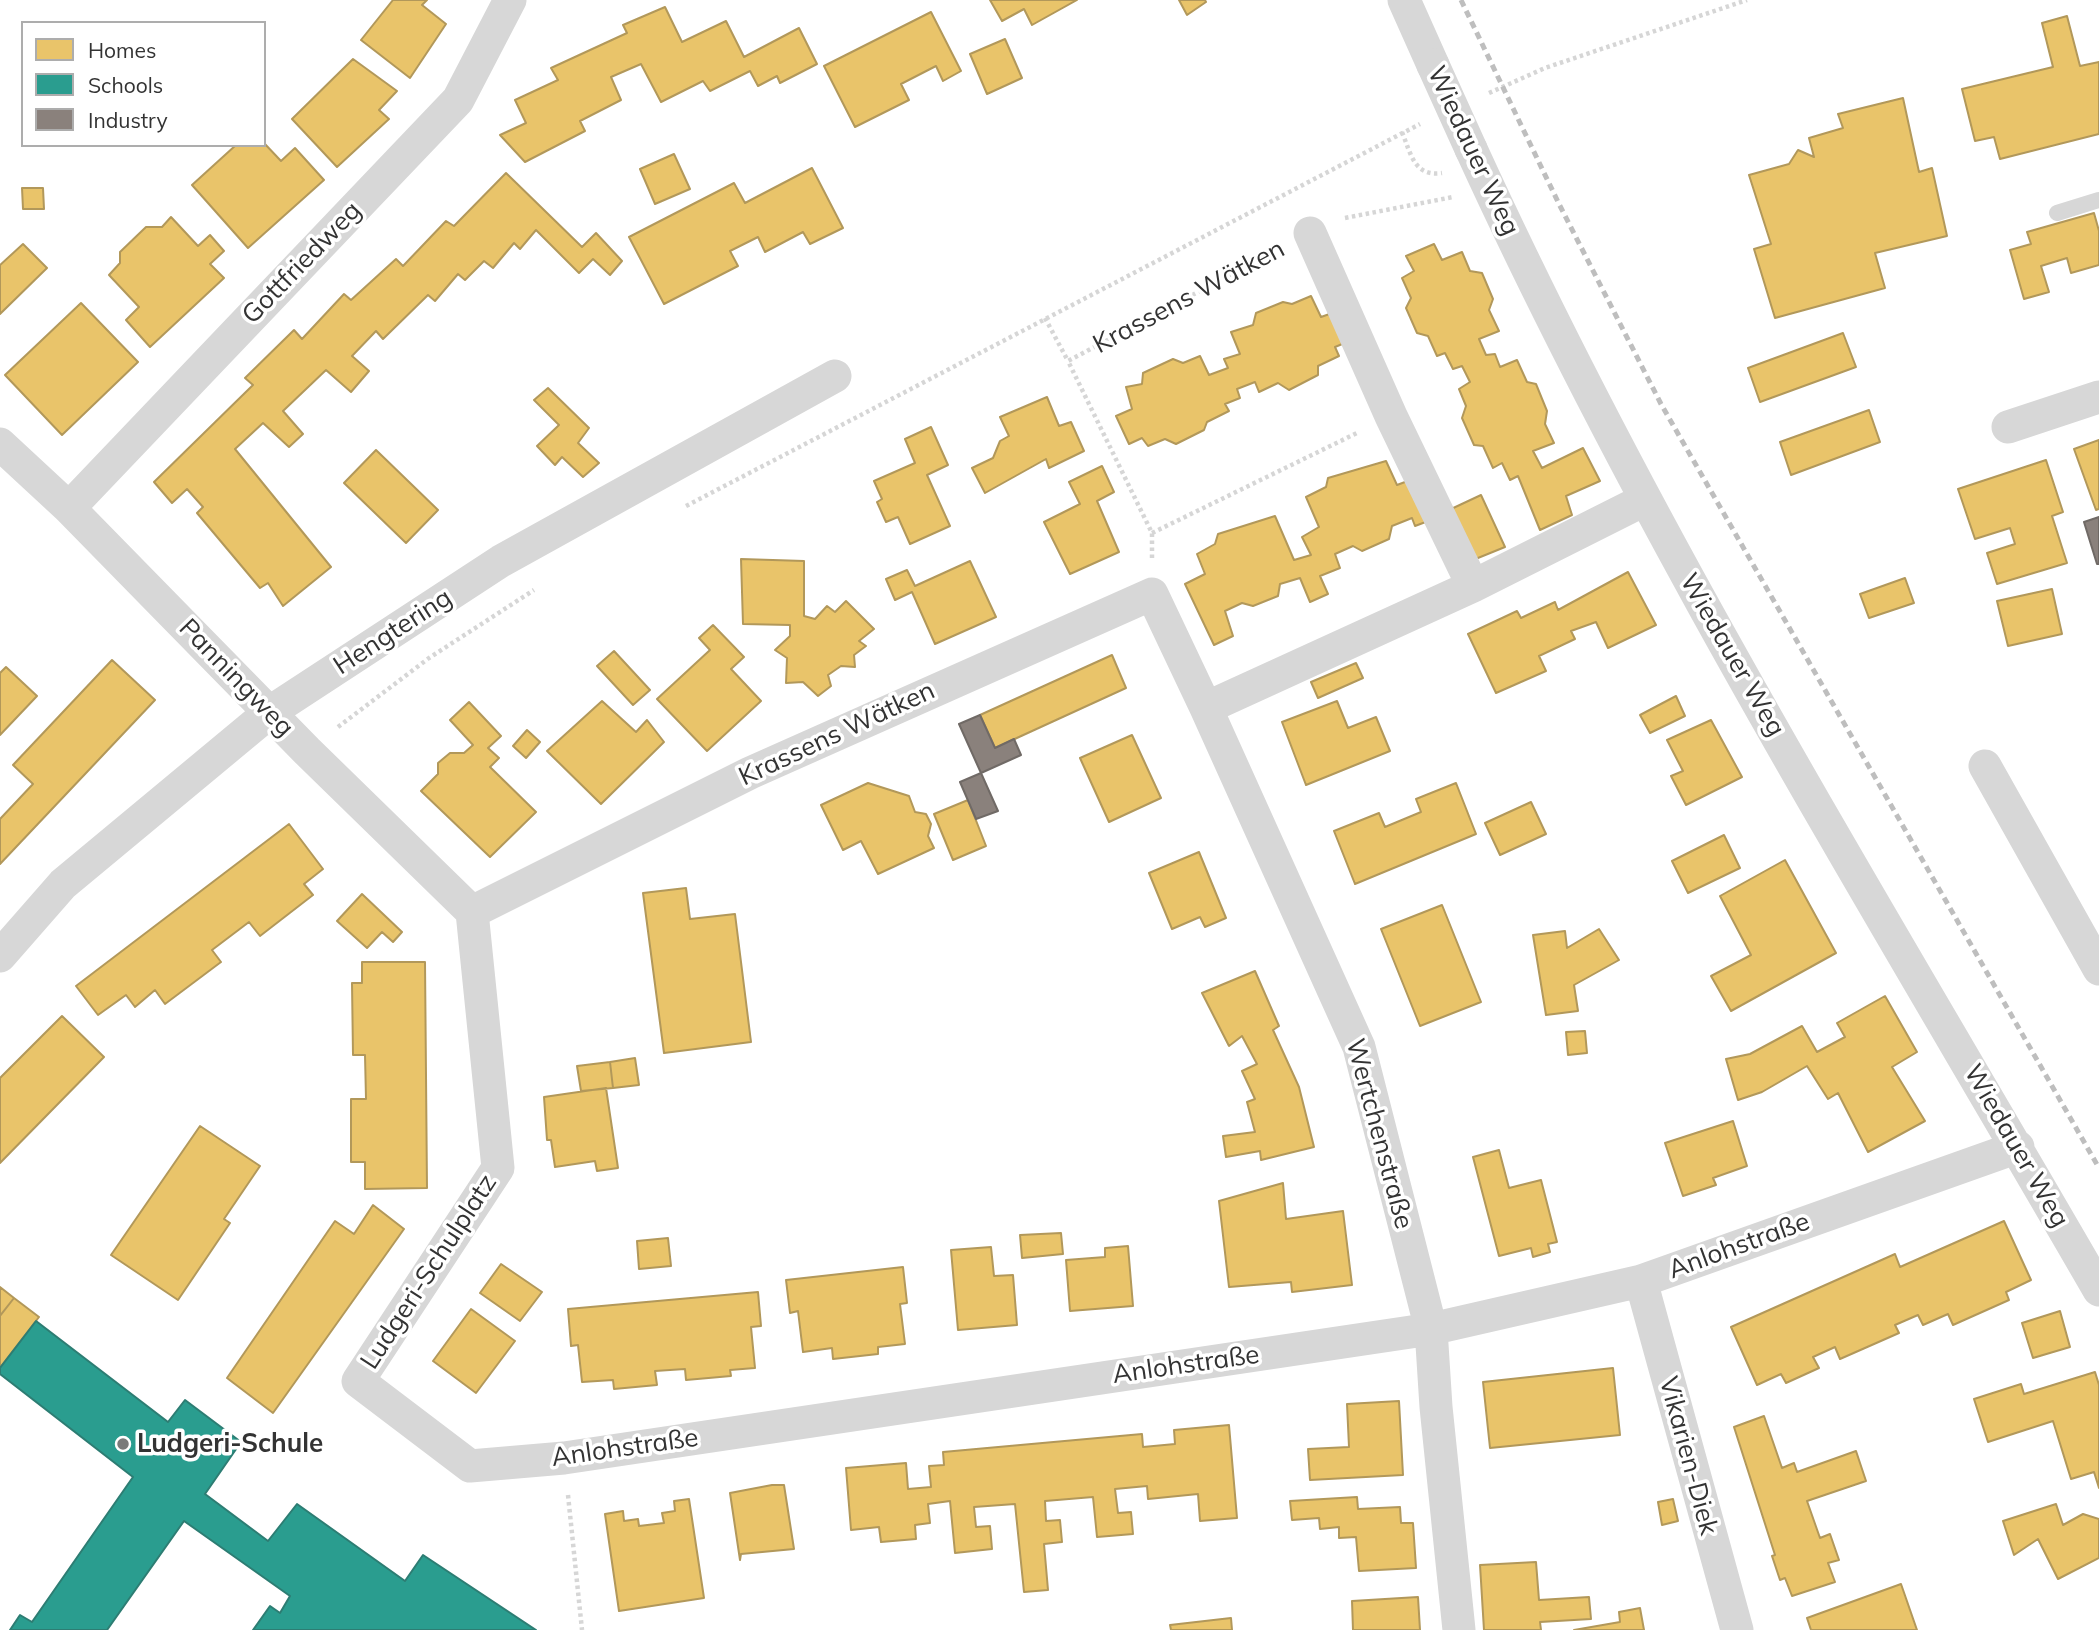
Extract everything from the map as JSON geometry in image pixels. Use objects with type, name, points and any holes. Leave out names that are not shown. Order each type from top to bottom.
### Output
[{"type":"street","name":"Gottfriedweg","points":[[69,508],[458,100],[509,0]]},
{"type":"street","name":"Wiedauer Weg","points":[[1404,0],[1489,190],[1644,500],[1740,671],[2099,1290]]},
{"type":"street","name":"Krassens Wätken","points":[[1310,233],[1391,416],[1473,586]]},
{"type":"street","name":"Hengtering","points":[[0,956],[62,884],[270,712],[501,561],[835,376]]},
{"type":"street","points":[[2008,428],[2099,397]]},
{"type":"street","name":"Panningweg","points":[[0,444],[69,508],[306,751],[472,912]]},
{"type":"street","points":[[1206,708],[1473,586],[1644,500]]},
{"type":"street","name":"Krassens Wätken","points":[[472,912],[750,773],[1152,594]]},
{"type":"street","name":"Wertchenstraße","points":[[1152,594],[1359,1047],[1431,1329],[1436,1407],[1459,1630]]},
{"type":"street","points":[[1985,766],[2099,969]]},
{"type":"street","name":"Ludgeri-Schulplatz","points":[[358,1381],[498,1168],[472,912]]},
{"type":"street","name":"Anlohstraße","points":[[358,1381],[470,1466],[564,1458],[1431,1329],[1641,1281],[2018,1147]]},
{"type":"street","name":"Vikarien-Diek","points":[[1641,1281],[1737,1630]]},
{"type":"lane","points":[[2057,213],[2099,201]]},
{"type":"path","points":[[1545,68],[1747,0]]},
{"type":"path","points":[[681,509],[1402,132]]},
{"type":"path","name":"Krassens Wätken","points":[[1069,361],[1310,233],[1347,217],[1489,190]]},
{"type":"path","name":"Krassens Wätken","points":[[1045,318],[1069,361],[1152,533],[1152,594]]},
{"type":"path","points":[[1152,533],[1391,416]]},
{"type":"path","points":[[306,751],[429,658],[538,588]]},
{"type":"path","points":[[564,1458],[582,1630]]},
{"type":"building: Homes","points":[[393,0],[427,0],[422,5],[446,24],[410,78],[361,40]]},
{"type":"building: Homes","points":[[990,0],[1077,0],[1032,25],[1024,9],[1002,21]]},
{"type":"building: Homes","points":[[1179,0],[1205,0],[1206,2],[1187,15]]},
{"type":"building: Homes","points":[[665,7],[682,42],[726,21],[744,57],[799,28],[817,64],[780,83],[777,76],[758,86],[750,71],[710,91],[703,81],[661,102],[641,64],[611,77],[621,100],[580,121],[585,131],[525,162],[500,135],[526,123],[515,100],[558,80],[551,68],[627,33],[623,25]]},
{"type":"building: Homes","points":[[931,12],[961,71],[943,81],[936,66],[901,84],[909,100],[855,127],[824,66]]},
{"type":"building: Homes","points":[[2067,16],[2080,66],[2099,62],[2099,134],[2000,159],[1994,137],[1975,141],[1962,89],[2053,67],[2042,23]]},
{"type":"building: Homes","points":[[1005,39],[1022,78],[987,94],[970,54]]},
{"type":"building: Homes","points":[[353,59],[397,91],[379,110],[389,119],[337,167],[292,119]]},
{"type":"building: Homes","points":[[1903,98],[1919,172],[1932,168],[1947,236],[1875,253],[1885,288],[1775,318],[1754,249],[1771,244],[1749,175],[1789,164],[1798,150],[1814,157],[1809,138],[1843,128],[1838,114]]},
{"type":"building: Homes","points":[[266,145],[281,161],[295,148],[324,180],[248,248],[192,185],[234,147]]},
{"type":"building: Homes","points":[[674,154],[690,189],[655,204],[640,169]]},
{"type":"building: Homes","points":[[812,168],[843,228],[810,244],[803,232],[765,252],[758,237],[730,251],[738,266],[664,304],[629,237],[734,183],[745,203]]},
{"type":"building: Homes","points":[[506,173],[582,247],[596,233],[622,261],[610,275],[593,259],[579,273],[536,230],[520,249],[514,243],[493,268],[484,261],[465,280],[458,274],[435,301],[428,295],[383,339],[376,331],[352,356],[369,371],[351,392],[326,370],[283,411],[303,434],[289,447],[263,423],[235,449],[331,567],[283,606],[268,583],[260,588],[197,513],[203,507],[187,489],[172,503],[154,482],[253,385],[245,378],[294,330],[302,339],[344,294],[351,300],[396,259],[403,266],[446,221],[454,226]]},
{"type":"building: Homes","points":[[22,188],[43,188],[44,209],[23,209]]},
{"type":"building: Homes","points":[[2094,213],[2099,231],[2099,265],[2071,273],[2067,258],[2041,266],[2049,292],[2024,299],[2010,250],[2031,244],[2027,232]]},
{"type":"building: Homes","points":[[171,217],[198,246],[210,235],[224,251],[210,264],[224,278],[150,347],[126,320],[139,307],[109,275],[120,263],[120,252],[146,227],[162,227]]},
{"type":"building: Homes","points":[[23,244],[47,268],[0,314],[0,265]]},
{"type":"building: Homes","points":[[1434,244],[1442,260],[1462,252],[1470,271],[1482,273],[1493,299],[1489,310],[1499,331],[1479,339],[1486,355],[1495,354],[1500,367],[1517,360],[1527,382],[1536,384],[1547,411],[1545,424],[1554,443],[1533,451],[1542,468],[1583,448],[1600,481],[1566,496],[1572,515],[1540,530],[1518,476],[1510,480],[1502,463],[1493,468],[1483,446],[1474,445],[1462,418],[1466,406],[1459,389],[1470,382],[1462,366],[1453,369],[1445,353],[1437,356],[1428,336],[1417,333],[1406,308],[1411,298],[1402,278],[1414,271],[1406,256]]},
{"type":"building: Homes","points":[[1311,296],[1321,317],[1338,311],[1352,340],[1335,347],[1339,356],[1318,366],[1318,375],[1289,390],[1278,383],[1259,392],[1255,382],[1237,389],[1240,398],[1225,404],[1229,411],[1207,422],[1204,430],[1176,444],[1165,439],[1148,446],[1142,438],[1129,444],[1116,416],[1132,409],[1126,387],[1142,384],[1143,373],[1173,359],[1183,363],[1200,356],[1209,375],[1228,368],[1224,359],[1240,354],[1231,332],[1253,325],[1256,313],[1283,302],[1292,304]]},
{"type":"building: Homes","points":[[81,303],[138,362],[62,435],[5,375]]},
{"type":"building: Homes","points":[[1843,333],[1856,367],[1760,402],[1748,368]]},
{"type":"building: Homes","points":[[548,388],[589,428],[578,443],[599,463],[583,477],[562,457],[555,465],[537,446],[559,425],[534,400]]},
{"type":"building: Homes","points":[[1047,397],[1059,426],[1071,422],[1084,451],[1049,468],[1046,459],[985,493],[972,468],[993,458],[1000,441],[1009,436],[1000,417]]},
{"type":"building: Homes","points":[[1869,410],[1880,442],[1791,475],[1780,442]]},
{"type":"building: Homes","points":[[931,427],[948,465],[927,475],[950,526],[910,544],[898,517],[886,522],[877,502],[882,499],[874,481],[915,463],[905,439]]},
{"type":"building: Homes","points":[[2099,440],[2099,509],[2096,510],[2074,449]]},
{"type":"building: Homes","points":[[376,450],[438,510],[406,543],[344,483]]},
{"type":"building: Homes","points":[[2046,460],[2063,512],[2052,516],[2067,563],[1997,584],[1987,553],[2015,544],[2010,528],[1975,539],[1958,489]]},
{"type":"building: Homes","points":[[1386,461],[1397,485],[1413,479],[1431,520],[1415,526],[1412,518],[1392,526],[1389,539],[1362,551],[1353,546],[1335,554],[1340,568],[1320,576],[1328,594],[1310,602],[1300,578],[1280,584],[1278,596],[1253,606],[1242,603],[1225,611],[1233,636],[1214,645],[1185,584],[1205,574],[1197,554],[1215,544],[1218,534],[1275,516],[1294,560],[1311,555],[1302,537],[1319,527],[1306,497],[1326,487],[1328,478]]},
{"type":"building: Homes","points":[[1102,466],[1114,492],[1097,501],[1119,552],[1070,574],[1044,522],[1080,504],[1069,482]]},
{"type":"building: Homes","points":[[1481,495],[1505,547],[1473,560],[1449,510]]},
{"type":"building: Homes","points":[[741,559],[804,561],[804,616],[815,619],[827,606],[835,612],[846,601],[874,629],[859,641],[866,646],[854,655],[855,667],[841,666],[828,675],[831,686],[818,696],[803,682],[786,683],[787,658],[775,650],[790,636],[790,625],[743,624]]},
{"type":"building: Homes","points":[[970,561],[996,617],[935,644],[912,592],[895,600],[886,579],[907,570],[915,586]]},
{"type":"building: Homes","points":[[1628,572],[1656,625],[1608,648],[1596,622],[1571,631],[1575,639],[1539,656],[1546,671],[1496,693],[1468,634],[1517,611],[1521,618],[1555,602],[1558,610]]},
{"type":"building: Homes","points":[[1905,578],[1914,603],[1869,618],[1860,594]]},
{"type":"building: Homes","points":[[2052,589],[2062,634],[2008,646],[1997,601]]},
{"type":"building: Homes","points":[[713,625],[744,657],[731,669],[761,701],[707,751],[657,699],[710,650],[699,638]]},
{"type":"building: Homes","points":[[614,651],[650,690],[633,705],[597,666]]},
{"type":"building: Homes","points":[[1112,655],[1126,688],[995,748],[980,715]]},
{"type":"building: Homes","points":[[112,660],[155,700],[0,864],[0,819],[33,784],[13,765]]},
{"type":"building: Homes","points":[[1356,663],[1363,678],[1318,698],[1311,682]]},
{"type":"building: Homes","points":[[6,667],[37,696],[0,735],[0,673]]},
{"type":"building: Homes","points":[[1676,696],[1685,716],[1650,733],[1640,715]]},
{"type":"building: Homes","points":[[602,701],[636,732],[647,720],[664,742],[601,804],[547,751]]},
{"type":"building: Homes","points":[[1337,701],[1348,728],[1376,717],[1390,751],[1306,785],[1282,722]]},
{"type":"building: Homes","points":[[469,702],[501,736],[488,748],[499,758],[490,767],[536,812],[490,857],[421,791],[438,774],[438,763],[450,753],[464,753],[473,745],[450,720]]},
{"type":"building: Homes","points":[[1711,720],[1742,777],[1686,805],[1671,776],[1683,771],[1667,740]]},
{"type":"building: Homes","points":[[527,730],[540,742],[526,758],[513,746]]},
{"type":"building: Homes","points":[[1132,735],[1161,798],[1109,822],[1080,758]]},
{"type":"building: Homes","points":[[868,783],[909,796],[915,812],[926,814],[931,824],[928,836],[934,848],[878,874],[861,841],[843,850],[821,805]]},
{"type":"building: Homes","points":[[1456,783],[1476,834],[1355,884],[1334,831],[1379,813],[1385,827],[1421,812],[1416,799]]},
{"type":"building: Homes","points":[[968,800],[986,846],[953,860],[934,814]]},
{"type":"building: Homes","points":[[1531,802],[1546,834],[1500,855],[1485,823]]},
{"type":"building: Homes","points":[[289,824],[323,869],[304,884],[313,895],[260,936],[249,922],[212,950],[221,962],[165,1004],[155,990],[135,1007],[126,995],[98,1015],[76,986]]},
{"type":"building: Homes","points":[[1724,835],[1740,868],[1688,893],[1672,861]]},
{"type":"building: Homes","points":[[1199,852],[1226,918],[1205,927],[1200,917],[1172,929],[1149,873]]},
{"type":"building: Homes","points":[[1785,860],[1836,953],[1731,1011],[1711,976],[1751,955],[1720,896]]},
{"type":"building: Homes","points":[[686,888],[690,919],[735,914],[751,1042],[664,1053],[643,893]]},
{"type":"building: Homes","points":[[362,894],[402,932],[393,942],[382,932],[367,948],[337,921]]},
{"type":"building: Homes","points":[[1442,905],[1481,1002],[1420,1026],[1381,929]]},
{"type":"building: Homes","points":[[1599,929],[1619,960],[1574,985],[1578,1011],[1546,1015],[1533,935],[1565,931],[1567,948]]},
{"type":"building: Homes","points":[[362,962],[425,962],[427,1188],[365,1189],[365,1162],[351,1162],[351,1099],[366,1099],[365,1055],[353,1055],[352,983],[362,983]]},
{"type":"building: Homes","points":[[1255,971],[1279,1026],[1273,1030],[1299,1087],[1314,1147],[1261,1160],[1260,1151],[1226,1157],[1223,1136],[1255,1132],[1247,1102],[1255,1099],[1242,1071],[1257,1064],[1242,1036],[1229,1046],[1202,993]]},
{"type":"building: Homes","points":[[1885,996],[1917,1052],[1892,1067],[1925,1121],[1868,1152],[1838,1093],[1828,1099],[1807,1066],[1762,1092],[1738,1100],[1726,1059],[1750,1054],[1802,1026],[1817,1052],[1845,1037],[1837,1023]]},
{"type":"building: Homes","points":[[62,1016],[104,1057],[0,1163],[0,1078]]},
{"type":"building: Homes","points":[[1585,1031],[1587,1053],[1568,1055],[1566,1032]]},
{"type":"building: Homes","points":[[635,1058],[639,1085],[613,1088],[610,1062]]},
{"type":"building: Homes","points":[[610,1062],[613,1088],[581,1091],[577,1066]]},
{"type":"building: Homes","points":[[606,1088],[618,1168],[597,1171],[595,1161],[555,1167],[551,1140],[547,1140],[544,1097]]},
{"type":"building: Homes","points":[[1733,1121],[1747,1166],[1713,1178],[1716,1185],[1683,1196],[1665,1143]]},
{"type":"building: Homes","points":[[200,1126],[260,1166],[224,1219],[230,1223],[178,1300],[111,1255]]},
{"type":"building: Homes","points":[[1499,1150],[1509,1188],[1541,1180],[1557,1242],[1548,1244],[1550,1252],[1533,1257],[1531,1248],[1499,1256],[1473,1157]]},
{"type":"building: Homes","points":[[1283,1183],[1286,1219],[1343,1211],[1352,1285],[1292,1292],[1291,1282],[1229,1287],[1219,1201]]},
{"type":"building: Homes","points":[[373,1205],[404,1229],[273,1413],[227,1378],[335,1221],[354,1234]]},
{"type":"building: Homes","points":[[2004,1221],[2031,1280],[2006,1292],[2009,1300],[1953,1325],[1948,1314],[1923,1325],[1918,1315],[1895,1325],[1899,1333],[1840,1359],[1835,1347],[1813,1357],[1819,1368],[1786,1383],[1781,1374],[1757,1385],[1731,1327],[1895,1254],[1900,1267]]},
{"type":"building: Homes","points":[[1061,1233],[1063,1254],[1022,1258],[1020,1235]]},
{"type":"building: Homes","points":[[668,1238],[671,1266],[639,1269],[637,1241]]},
{"type":"building: Homes","points":[[1128,1246],[1133,1306],[1070,1311],[1066,1260],[1105,1257],[1105,1248]]},
{"type":"building: Homes","points":[[991,1247],[994,1276],[1013,1275],[1017,1325],[958,1330],[951,1250]]},
{"type":"building: Homes","points":[[501,1264],[542,1292],[520,1321],[480,1293]]},
{"type":"building: Homes","points":[[903,1267],[907,1303],[900,1304],[905,1344],[878,1347],[878,1354],[833,1359],[832,1348],[803,1352],[798,1311],[790,1313],[786,1280]]},
{"type":"building: Homes","points":[[0,1287],[14,1298],[0,1316]]},
{"type":"building: Homes","points":[[758,1292],[761,1326],[751,1327],[755,1368],[730,1370],[731,1376],[686,1380],[685,1369],[655,1371],[657,1385],[614,1389],[613,1380],[582,1382],[578,1345],[571,1346],[568,1309]]},
{"type":"building: Homes","points":[[14,1298],[39,1317],[0,1368],[0,1316]]},
{"type":"building: Homes","points":[[471,1309],[515,1341],[476,1393],[433,1361]]},
{"type":"building: Homes","points":[[2060,1311],[2070,1347],[2033,1358],[2022,1323]]},
{"type":"building: Homes","points":[[1613,1368],[1620,1435],[1490,1448],[1483,1382]]},
{"type":"building: Homes","points":[[2095,1372],[2099,1385],[2099,1488],[2094,1472],[2071,1479],[2053,1421],[1988,1442],[1974,1399],[2021,1384],[2024,1394]]},
{"type":"building: Homes","points":[[1399,1401],[1403,1475],[1310,1480],[1308,1449],[1349,1447],[1347,1404]]},
{"type":"building: Homes","points":[[1764,1416],[1782,1468],[1794,1463],[1797,1472],[1856,1451],[1866,1481],[1807,1501],[1820,1538],[1830,1534],[1839,1560],[1828,1563],[1835,1582],[1792,1596],[1785,1578],[1780,1580],[1772,1556],[1775,1555],[1734,1427]]},
{"type":"building: Homes","points":[[1229,1425],[1237,1518],[1200,1521],[1198,1494],[1148,1499],[1147,1486],[1115,1489],[1118,1513],[1131,1512],[1133,1534],[1097,1537],[1093,1497],[1045,1501],[1046,1521],[1060,1520],[1062,1542],[1044,1544],[1048,1590],[1024,1592],[1015,1504],[974,1507],[976,1527],[990,1526],[992,1549],[955,1553],[950,1501],[928,1504],[930,1523],[915,1525],[916,1539],[881,1542],[879,1527],[851,1530],[846,1468],[906,1463],[908,1489],[931,1487],[929,1466],[944,1465],[943,1452],[1142,1434],[1143,1447],[1175,1444],[1174,1430]]},
{"type":"building: Homes","points":[[784,1485],[794,1549],[741,1554],[740,1560],[730,1493]]},
{"type":"building: Homes","points":[[1357,1497],[1358,1509],[1400,1507],[1401,1523],[1413,1523],[1416,1568],[1359,1571],[1356,1537],[1339,1538],[1339,1527],[1320,1529],[1319,1518],[1292,1520],[1290,1501]]},
{"type":"building: Homes","points":[[689,1499],[704,1598],[619,1611],[605,1514],[623,1511],[624,1521],[638,1519],[639,1526],[664,1523],[662,1513],[675,1511],[674,1501]]},
{"type":"building: Homes","points":[[1673,1499],[1678,1521],[1662,1525],[1658,1502]]},
{"type":"building: Homes","points":[[2056,1504],[2063,1525],[2083,1514],[2099,1519],[2099,1558],[2058,1579],[2038,1539],[2014,1555],[2003,1521]]},
{"type":"building: Homes","points":[[1536,1562],[1539,1600],[1589,1597],[1591,1619],[1540,1622],[1541,1630],[1484,1630],[1480,1565]]},
{"type":"building: Homes","points":[[1901,1584],[1917,1630],[1811,1630],[1807,1618]]},
{"type":"building: Homes","points":[[1418,1597],[1420,1630],[1353,1630],[1352,1601]]},
{"type":"building: Homes","points":[[1640,1608],[1644,1630],[1574,1630],[1620,1622],[1619,1612]]},
{"type":"building: Homes","points":[[1231,1618],[1232,1630],[1171,1630],[1170,1625]]},
{"type":"building: Schools","points":[[36,1321],[168,1422],[185,1400],[241,1442],[205,1494],[268,1541],[297,1504],[405,1581],[423,1555],[536,1630],[253,1630],[270,1606],[280,1613],[290,1596],[184,1521],[107,1630],[10,1630],[20,1615],[32,1622],[133,1477],[0,1374],[0,1368]]},
{"type":"building: Industry","points":[[2099,517],[2099,564],[2097,564],[2084,522]]},
{"type":"building: Industry","points":[[980,715],[995,748],[1014,739],[1021,755],[981,773],[959,724]]},
{"type":"building: Industry","points":[[981,773],[998,811],[976,819],[960,782]]},
{"type":"railway","points":[[1461,0],[1559,204],[1661,404],[2099,1168]]},
{"type":"place","name":"Ludgeri-Schule","points":[[123,1444]]}]
